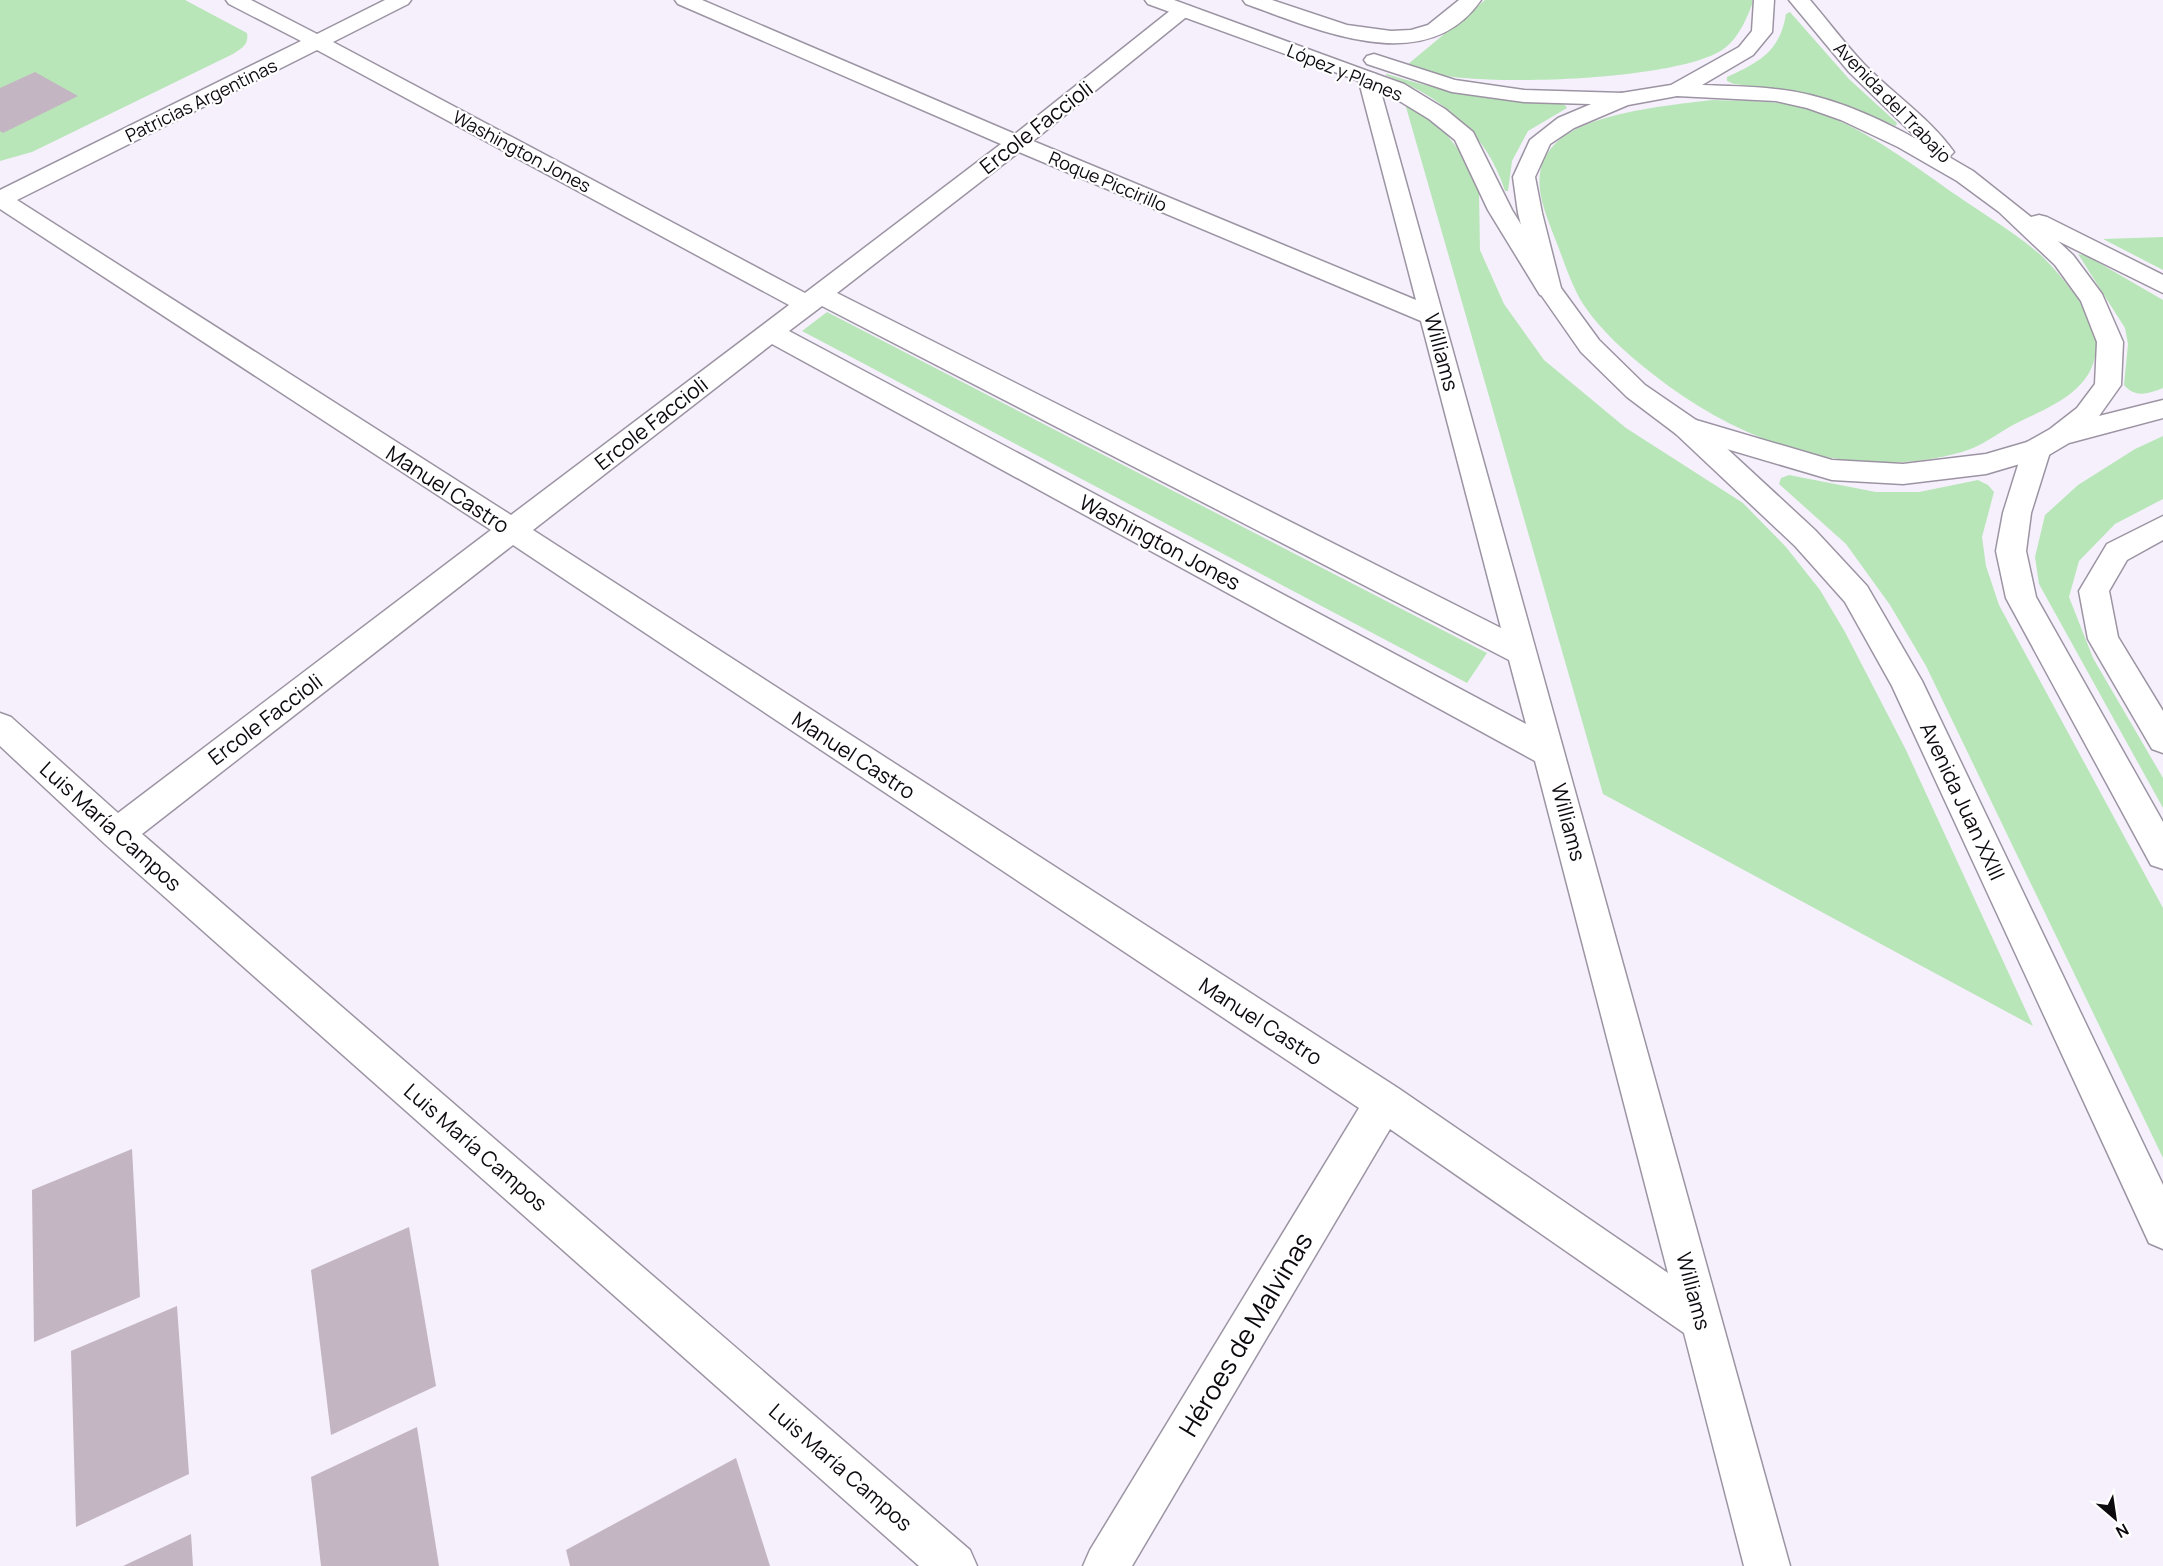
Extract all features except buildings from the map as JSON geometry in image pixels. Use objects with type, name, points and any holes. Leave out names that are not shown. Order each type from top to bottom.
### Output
[{"type":"street","name":"Washington Jones","points":[[236,0],[813,299],[1523,653]]},
{"type":"street","name":"Patricias Argentinas","points":[[0,199],[401,0]]},
{"type":"street","name":"Roque Piccirillo","points":[[685,0],[1017,143],[1432,316]]},
{"type":"street","name":"López y Planes","points":[[1155,0],[1189,5],[1452,86],[1524,96],[1623,99]]},
{"type":"street","name":"López y Planes","points":[[1253,0],[1373,38],[1401,37],[1436,29],[1471,0]]},
{"type":"street","points":[[1677,90],[1746,51],[1762,32],[1764,0]]},
{"type":"street","name":"Avenida del Trabajo","points":[[1799,0],[1856,68],[1922,129],[1965,176]]},
{"type":"street","name":"Ercole Faccioli","points":[[117,833],[1017,143],[1189,5]]},
{"type":"street","name":"López y Planes","points":[[1189,5],[1396,89],[1437,114],[1465,137],[1500,210],[1549,289],[1590,346],[1636,391],[1686,427]]},
{"type":"street","name":"Williams","points":[[1369,78],[1767,1566]]},
{"type":"street","points":[[1549,289],[1524,177],[1541,141],[1566,123],[1623,99],[1677,90],[1776,95],[1813,103],[1849,115],[1906,142],[1965,176],[2007,207],[2064,260],[2093,300],[2110,342],[2108,385],[2086,415],[2048,443],[2017,513],[2011,550],[2020,598],[2163,854]]},
{"type":"street","name":"Manuel Castro","points":[[0,199],[512,530],[1384,1102],[1702,1321]]},
{"type":"street","points":[[2007,207],[2163,285]]},
{"type":"street","name":"Washington Jones","points":[[770,332],[1550,753]]},
{"type":"street","points":[[1686,427],[1832,470],[1903,474],[1986,464],[2048,443],[2163,410]]},
{"type":"street","name":"Avenida Juan XXIII","points":[[1686,427],[1805,538],[1856,594],[1906,681],[2163,1229]]},
{"type":"street","points":[[2163,527],[2117,552],[2094,591],[2103,639],[2163,740]]},
{"type":"street","name":"Luis María Campos","points":[[0,726],[117,833],[954,1566]]},
{"type":"street","name":"Héroes de Malvinas","points":[[1106,1566],[1384,1102]]},
{"type":"green space","points":[[0,0],[185,0],[247,33],[247,40],[244,46],[233,54],[32,152],[0,161]]},
{"type":"green space","points":[[1485,0],[1752,0],[1753,2],[1738,33],[1725,48],[1703,59],[1671,67],[1588,78],[1503,80],[1442,75],[1407,65]]},
{"type":"green space","points":[[1790,12],[1849,79],[1897,123],[1896,126],[1804,93],[1734,84],[1727,81],[1727,77],[1767,54],[1779,37],[1786,14]]},
{"type":"green space","points":[[1385,75],[1471,95],[1515,101],[1559,103],[1567,108],[1528,131],[1512,161],[1508,191],[1505,191],[1487,151],[1459,119],[1425,94]]},
{"type":"green space","points":[[1712,100],[1792,105],[1837,120],[1892,150],[2008,230],[2052,266],[2070,288],[2092,322],[2096,331],[2097,347],[2089,373],[2065,398],[1969,450],[1921,460],[1880,463],[1839,459],[1799,451],[1723,420],[1687,399],[1634,359],[1598,324],[1583,304],[1570,278],[1548,220],[1541,198],[1540,175],[1542,164],[1555,144],[1569,133],[1586,125],[1629,112]]},
{"type":"green space","points":[[1406,107],[1416,107],[1439,125],[1462,154],[1479,191],[1480,250],[1504,304],[1544,360],[1626,428],[1743,503],[1786,547],[1820,590],[1845,632],[1906,750],[2033,1026],[1603,794]]},
{"type":"green space","points":[[2163,237],[2163,270],[2103,239]]},
{"type":"green space","points":[[2078,254],[2087,256],[2163,300],[2163,388],[2142,394],[2133,392],[2124,385],[2128,344],[2125,328]]},
{"type":"green space","points":[[827,312],[1487,653],[1467,683],[802,331]]},
{"type":"green space","points":[[2163,436],[2163,499],[2115,524],[2079,561],[2069,597],[2093,658],[2163,778],[2163,808],[2039,584],[2035,557],[2045,515],[2078,485],[2135,449]]},
{"type":"green space","points":[[1789,475],[1876,492],[1919,492],[1978,480],[1988,485],[1994,492],[1982,537],[1986,566],[1999,605],[2163,908],[2163,1158],[1926,666],[1890,605],[1846,544],[1779,484],[1781,478]]}]
